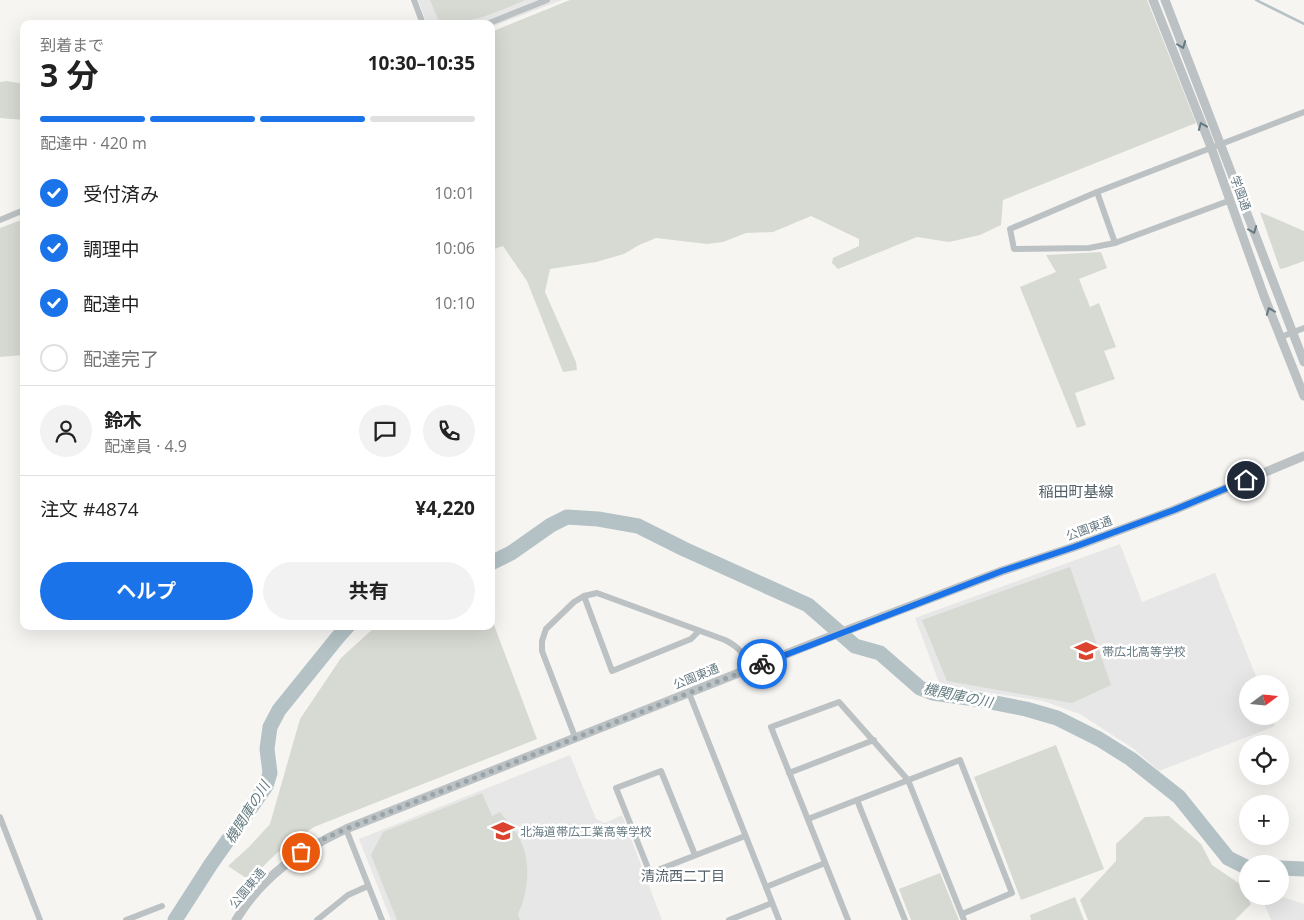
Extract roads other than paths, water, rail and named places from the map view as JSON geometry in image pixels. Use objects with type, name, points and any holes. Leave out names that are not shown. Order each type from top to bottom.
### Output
[{"type":"street","points":[[414,0],[422,20]]},
{"type":"street","points":[[495,21],[548,0]]},
{"type":"street","name":"学園通","points":[[1152,0],[1211,147],[1280,337],[1304,396]]},
{"type":"street","name":"学園通","points":[[1165,0],[1304,362]]},
{"type":"street","points":[[1231,200],[1115,243],[1089,248],[1014,249],[1010,229],[1097,192],[1304,112]]},
{"type":"street","points":[[1097,192],[1115,243]]},
{"type":"street","points":[[0,220],[20,212]]},
{"type":"street","points":[[1280,337],[1304,328]]},
{"type":"street","name":"公園東通","points":[[236,920],[274,873],[315,843],[346,829],[824,639],[1002,571],[1174,510],[1304,456]]},
{"type":"street","points":[[575,737],[542,651],[542,641],[546,629],[574,602],[584,596],[597,593],[736,645],[744,653],[751,668]]},
{"type":"street","points":[[584,596],[612,671],[691,639],[699,631]]},
{"type":"street","points":[[689,693],[779,920]]},
{"type":"street","points":[[808,819],[908,780],[960,760],[1012,894],[963,917],[908,780],[839,702],[771,727],[848,920]]},
{"type":"street","points":[[789,773],[874,740]]},
{"type":"street","points":[[695,855],[661,772],[616,788],[650,873],[745,836]]},
{"type":"street","points":[[857,800],[905,920]]},
{"type":"street","points":[[0,816],[40,920]]},
{"type":"street","points":[[346,829],[382,920]]},
{"type":"street","points":[[766,887],[825,863]]},
{"type":"street","points":[[317,920],[348,895],[368,886]]},
{"type":"street","points":[[728,920],[772,903]]},
{"type":"street","points":[[126,920],[162,906]]},
{"type":"waterway","points":[[1256,0],[1304,24]]},
{"type":"waterway","name":"機関庫の川","points":[[495,561],[511,553],[551,525],[567,517],[598,519],[638,526],[808,605],[855,646],[880,653],[920,688],[933,693],[1026,709],[1057,718],[1099,739],[1131,759],[1179,797],[1228,858],[1239,864]]},
{"type":"waterway","name":"機関庫の川","points":[[175,920],[211,864],[266,786],[270,773],[267,749],[270,727],[279,710],[344,630]]},
{"type":"waterway","name":"機関庫の川","points":[[1289,868],[1304,869]]},
{"type":"place","name":"帯広北高等学校","points":[[1086,651]]},
{"type":"place","name":"北海道帯広工業高等学校","points":[[503,831]]},
{"type":"district","name":"稲田町基線","points":[[1076,491]]},
{"type":"district","name":"清流西二丁目","points":[[683,875]]}]
